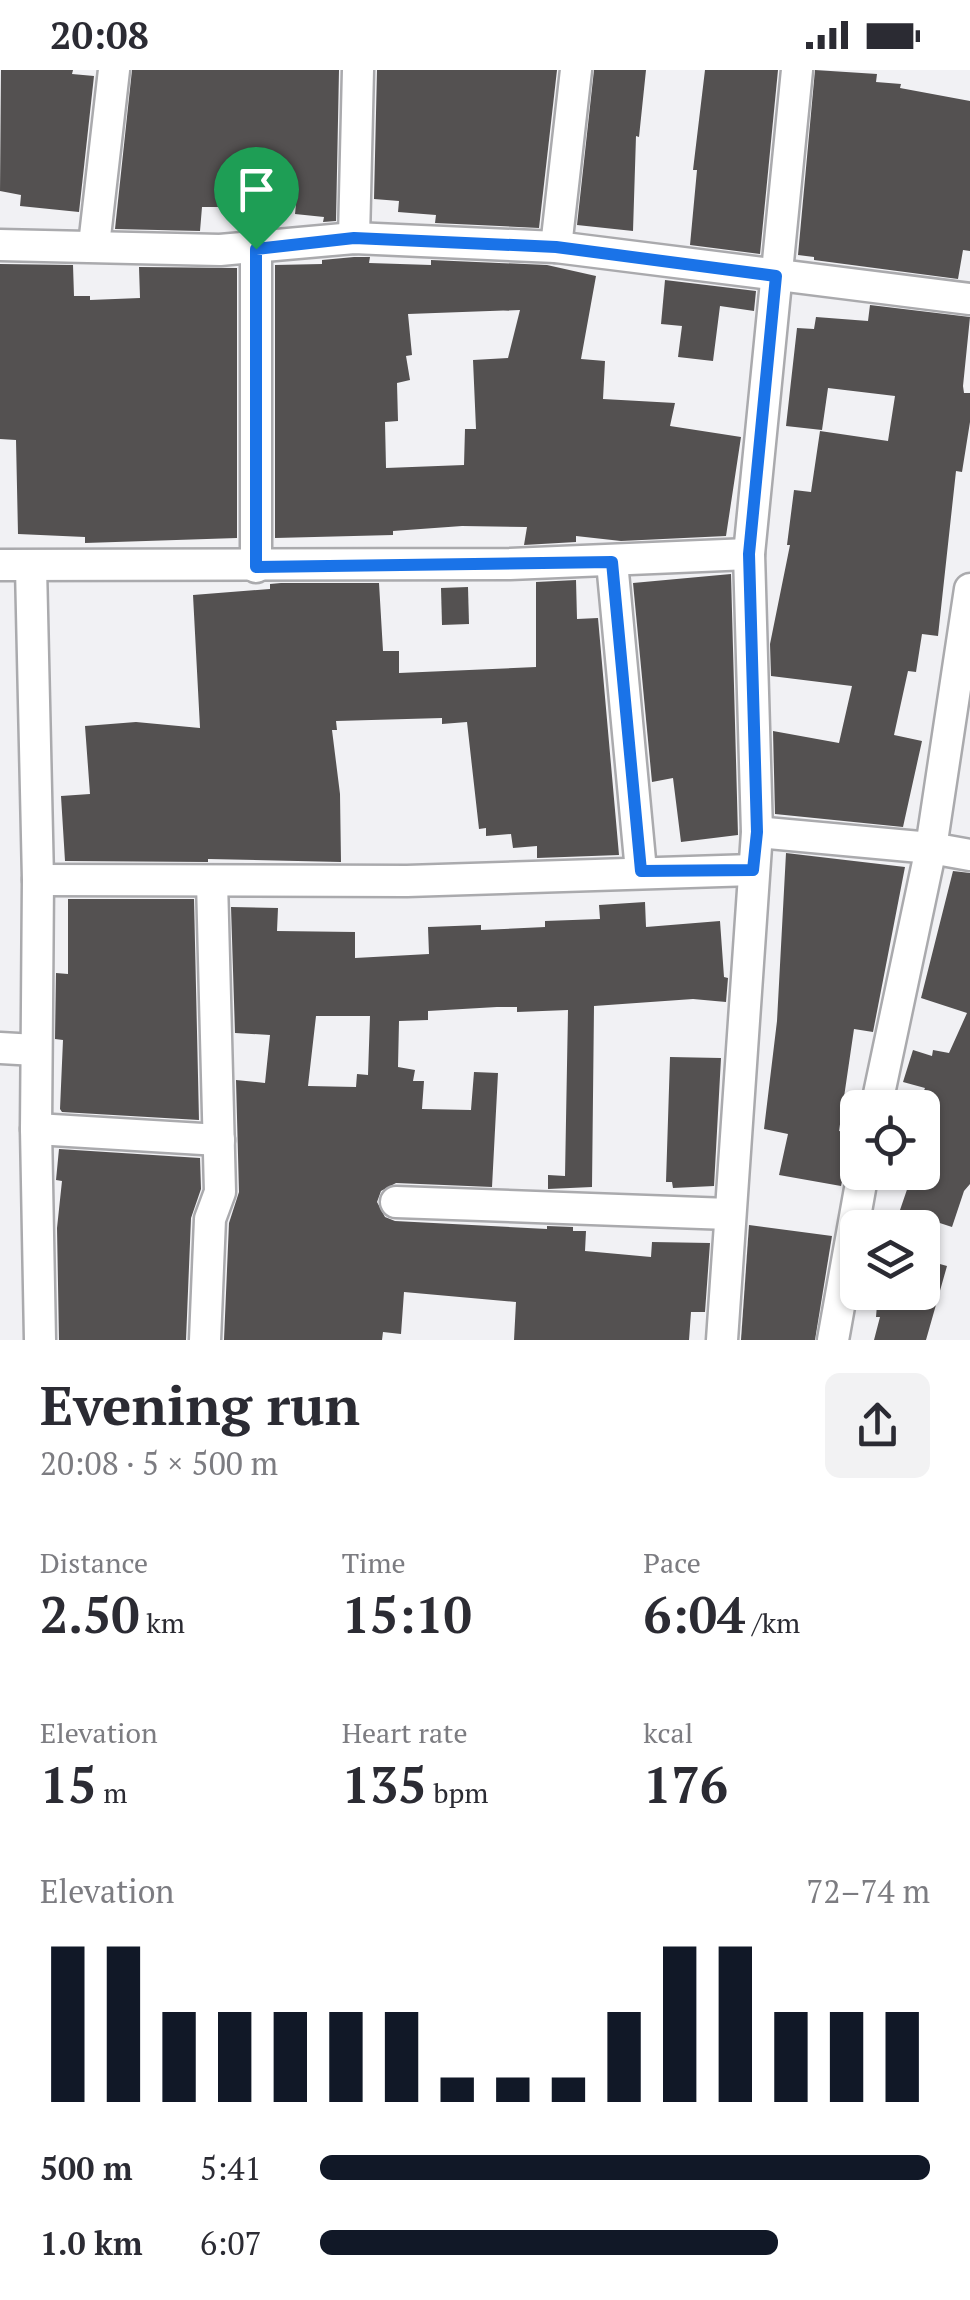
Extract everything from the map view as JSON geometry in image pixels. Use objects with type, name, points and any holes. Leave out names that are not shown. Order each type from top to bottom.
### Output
[{"type":"street","points":[[94,246],[114,70]]},
{"type":"street","points":[[354,238],[358,70]]},
{"type":"street","points":[[556,247],[576,70]]},
{"type":"street","points":[[722,1340],[757,832],[749,554],[798,70]]},
{"type":"street","points":[[0,244],[256,249],[354,238],[556,247],[970,300]]},
{"type":"street","points":[[256,249],[256,567]]},
{"type":"street","points":[[0,565],[256,567],[612,562],[749,554]]},
{"type":"street","points":[[612,562],[641,871]]},
{"type":"street","points":[[31,567],[38,880],[36,1130],[40,1340]]},
{"type":"street","points":[[880,1090],[931,848],[970,589]]},
{"type":"street","points":[[757,832],[931,848],[970,856]]},
{"type":"street","points":[[38,880],[407,882],[753,870]]},
{"type":"street","points":[[205,1340],[210,1219],[220,1192],[212,881]]},
{"type":"street","points":[[0,1048],[36,1050]]},
{"type":"street","points":[[36,1130],[219,1140]]},
{"type":"street","points":[[832,1340],[860,1190]]},
{"type":"street","points":[[396,1202],[729,1214]]},
{"type":"building","points":[[1,70],[73,70],[72,74],[94,76],[79,212],[20,206],[21,195],[0,191]]},
{"type":"building","points":[[132,70],[339,70],[336,221],[323,222],[324,217],[295,214],[296,204],[218,197],[218,207],[202,207],[200,231],[115,229]]},
{"type":"building","points":[[377,70],[557,70],[539,228],[435,223],[436,215],[398,212],[399,201],[374,199]]},
{"type":"building","points":[[594,70],[646,70],[639,137],[636,136],[633,231],[577,225]]},
{"type":"building","points":[[705,70],[778,70],[760,254],[690,245],[697,170],[693,170]]},
{"type":"building","points":[[815,70],[877,74],[876,82],[970,101],[970,251],[963,250],[958,279],[798,255]]},
{"type":"building","points":[[370,257],[369,263],[431,265],[431,260],[547,265],[596,276],[581,359],[605,361],[603,399],[675,403],[670,426],[741,437],[726,536],[621,541],[576,536],[576,542],[524,545],[527,527],[462,526],[393,531],[393,535],[275,538],[275,265],[322,264],[322,260]],"holes":[[[520,310],[508,358],[473,360],[476,429],[465,429],[464,465],[386,468],[385,422],[398,421],[397,383],[410,380],[406,356],[412,355],[408,314]]]},
{"type":"building","points":[[0,264],[73,265],[74,296],[90,296],[90,300],[140,298],[139,267],[237,268],[237,538],[85,543],[85,537],[18,534],[16,440],[0,439]]},
{"type":"building","points":[[665,280],[756,291],[754,311],[720,306],[713,361],[678,357],[682,326],[661,324]]},
{"type":"building","points":[[870,305],[970,317],[963,386],[964,393],[970,393],[970,422],[962,472],[956,471],[938,636],[922,634],[916,672],[908,671],[894,735],[922,741],[903,827],[775,814],[773,731],[839,743],[852,686],[771,676],[770,644],[790,545],[794,490],[811,492],[820,431],[888,441],[895,396],[828,388],[822,430],[786,426],[797,328],[814,329],[816,317],[868,321]]},
{"type":"building","points":[[731,574],[738,835],[681,842],[673,778],[652,782],[633,583]]},
{"type":"building","points":[[576,580],[577,619],[598,618],[619,855],[537,858],[537,846],[513,848],[511,834],[486,836],[486,828],[479,829],[467,722],[442,724],[442,718],[336,721],[337,730],[332,730],[340,794],[341,862],[65,861],[61,796],[90,794],[85,726],[136,722],[200,728],[193,595],[270,589],[270,584],[281,583],[379,583],[383,651],[399,651],[399,673],[536,667],[536,582]]},
{"type":"building","points":[[468,587],[469,624],[442,625],[441,588]]},
{"type":"building","points":[[786,853],[905,867],[873,1032],[854,1029],[845,1090],[840,1090],[840,1186],[779,1175],[788,1134],[764,1129],[777,1021]]},
{"type":"building","points":[[953,871],[970,873],[970,1184],[952,1227],[940,1223],[940,1210],[900,1210],[907,1190],[940,1190],[940,1090],[924,1090],[903,1082],[913,1050],[932,1056],[933,1050],[949,1053],[967,1013],[921,998]]},
{"type":"building","points":[[68,899],[194,899],[199,1120],[60,1109],[63,1040],[55,1039],[56,973],[68,974]]},
{"type":"building","points":[[645,902],[646,927],[720,921],[724,977],[728,978],[726,1002],[693,999],[594,1006],[592,1187],[548,1189],[548,1175],[565,1176],[568,1010],[517,1012],[517,1007],[497,1007],[428,1011],[428,1020],[399,1021],[398,1067],[415,1070],[413,1081],[424,1081],[422,1109],[471,1110],[474,1072],[498,1073],[492,1187],[396,1183],[381,1191],[377,1202],[385,1217],[395,1221],[573,1227],[573,1231],[586,1231],[585,1251],[651,1257],[652,1242],[710,1243],[705,1312],[691,1312],[689,1340],[514,1340],[516,1302],[404,1292],[401,1334],[383,1332],[382,1340],[224,1340],[229,1223],[239,1192],[236,1080],[265,1083],[270,1035],[235,1033],[231,907],[278,908],[277,931],[355,932],[355,958],[429,954],[428,927],[545,927],[545,921],[600,919],[599,905]],"holes":[[[316,1016],[370,1016],[368,1075],[357,1074],[356,1087],[308,1086]]]},
{"type":"building","points":[[670,1057],[721,1058],[714,1186],[673,1188],[672,1182],[666,1182]]},
{"type":"building","points":[[59,1149],[200,1158],[201,1189],[191,1218],[186,1340],[59,1340]]},
{"type":"building","points":[[749,1225],[832,1236],[815,1340],[741,1340]]},
{"type":"building","points":[[940,1264],[947,1266],[940,1291]]},
{"type":"building","points":[[877,1310],[935,1310],[926,1340],[874,1340],[880,1317],[876,1317]]},
{"type":"route","points":[[354,238],[556,247],[776,276],[749,554],[757,832],[753,870],[641,871],[612,562],[256,567],[256,249],[354,238]]}]
